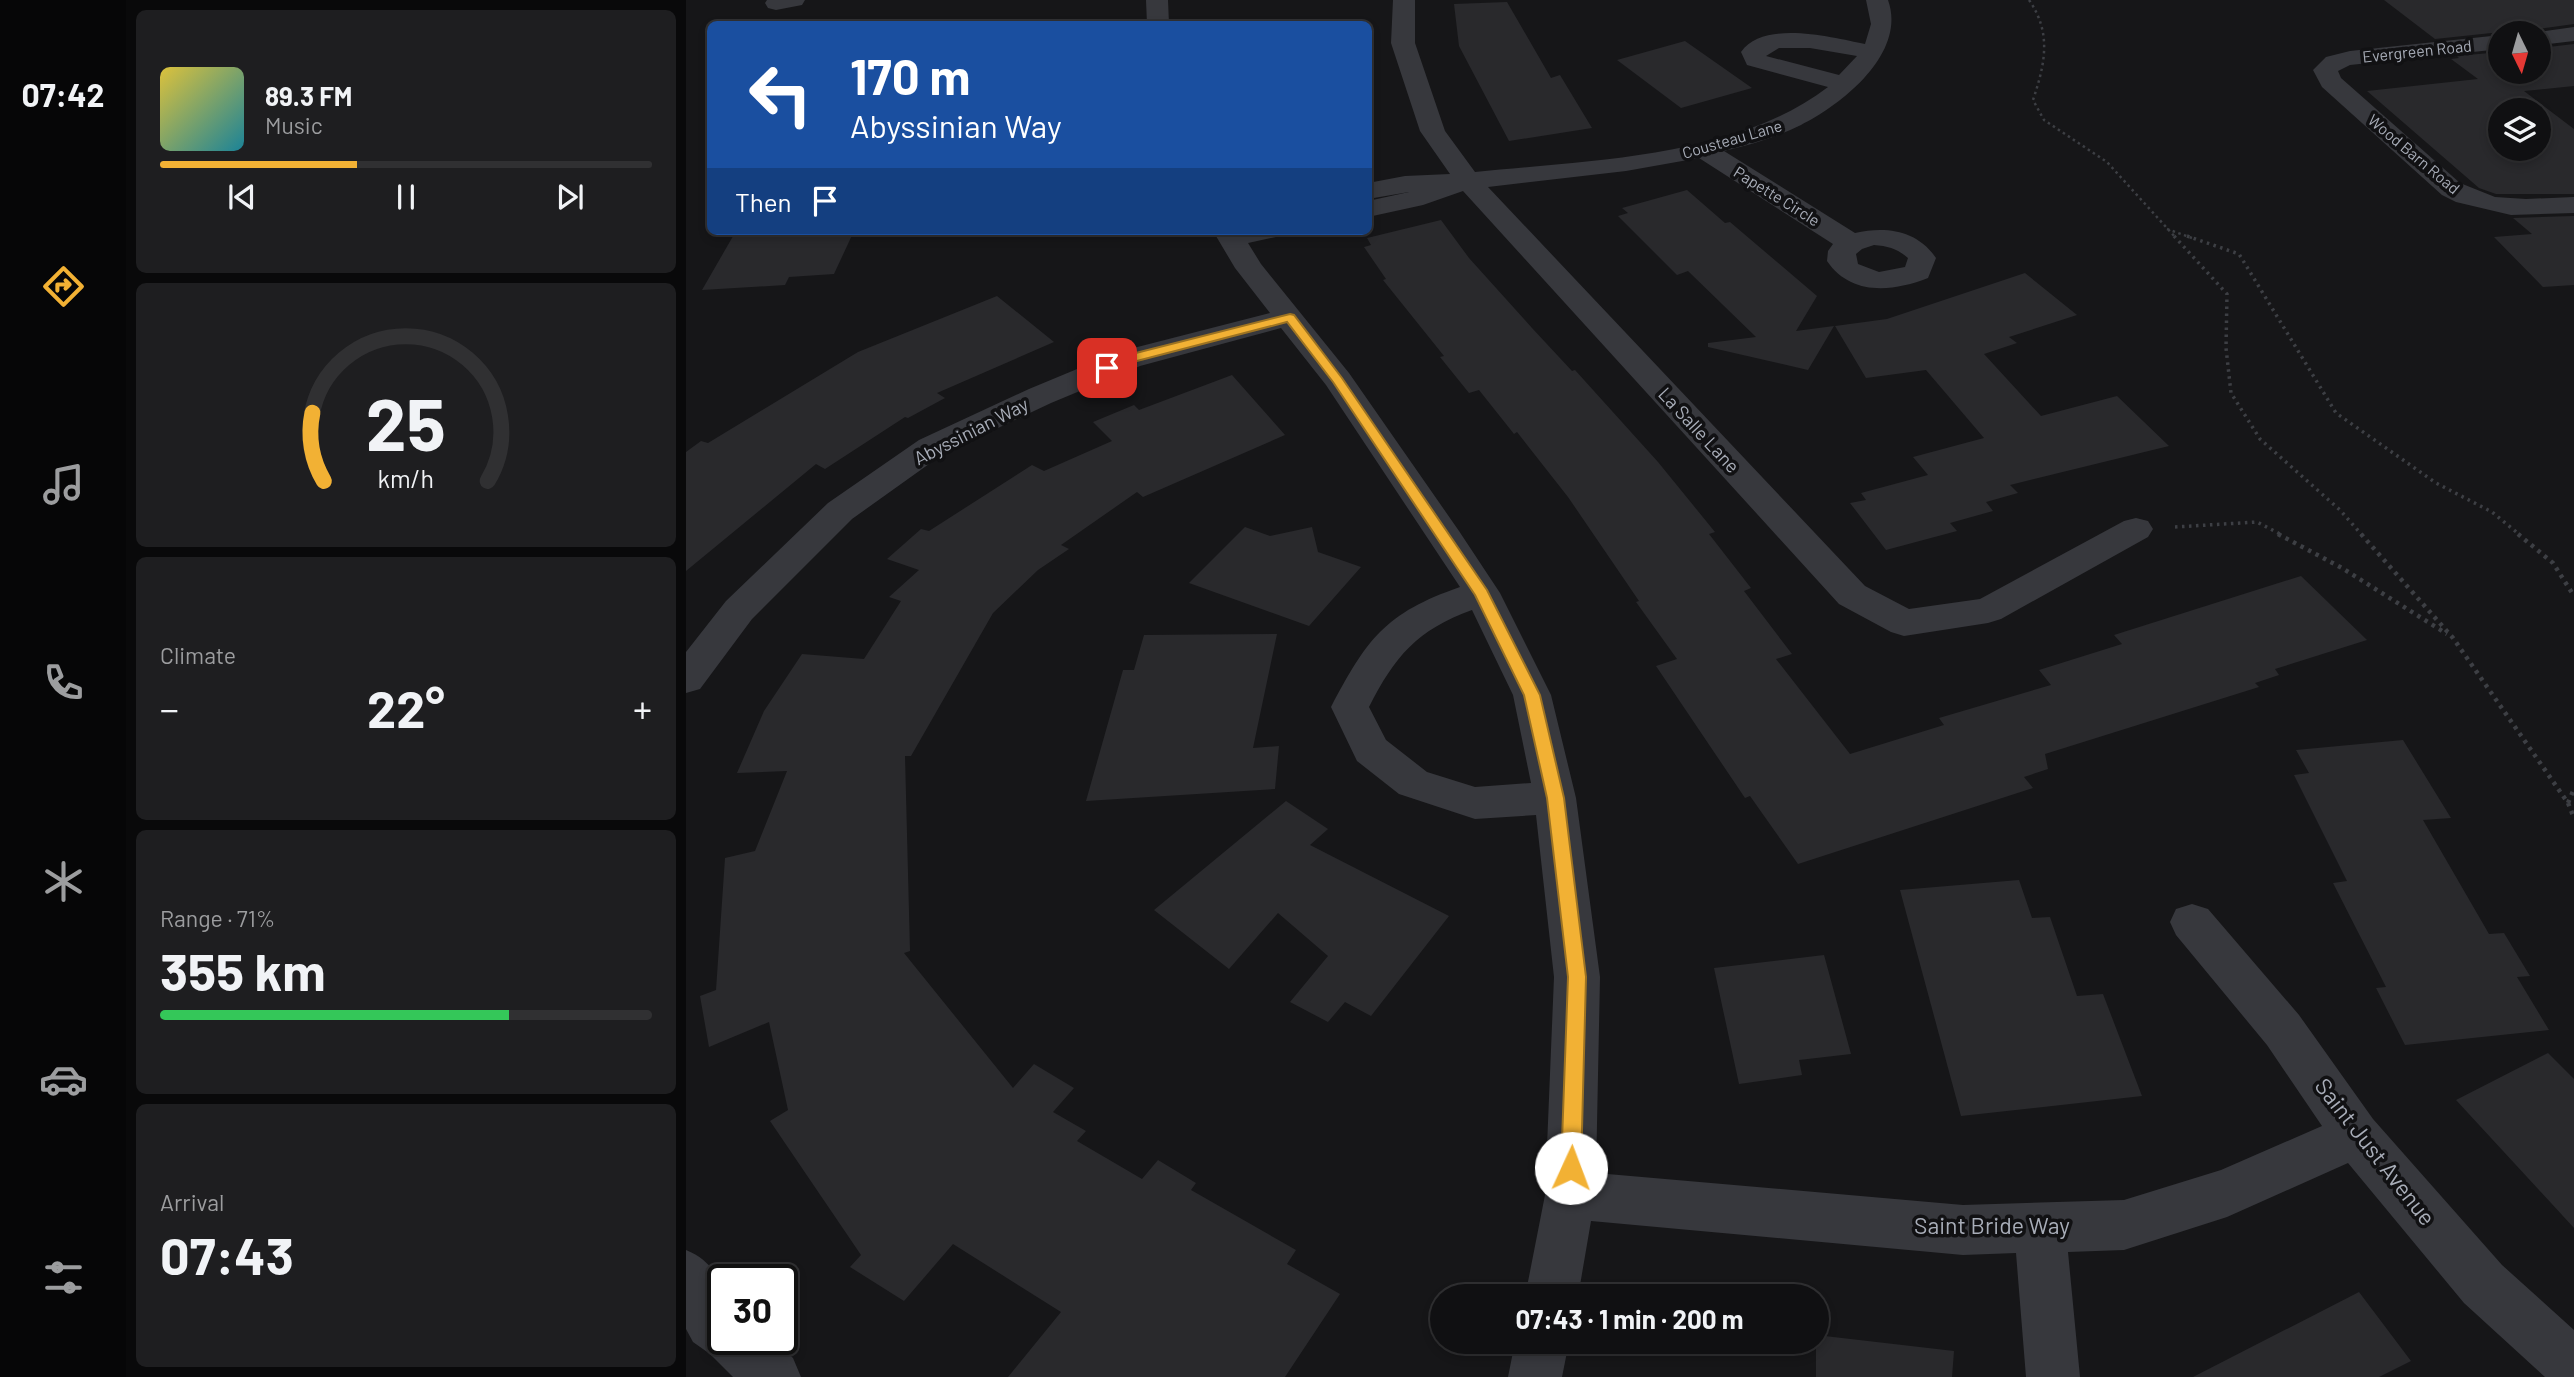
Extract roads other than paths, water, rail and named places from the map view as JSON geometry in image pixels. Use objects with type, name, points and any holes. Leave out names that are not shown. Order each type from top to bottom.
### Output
[{"type":"street","points":[[1157,0],[1158,21]]},
{"type":"street","name":"La Salle Lane","points":[[1404,0],[1403,43],[1433,131],[1468,181],[1852,596],[1904,623],[1988,610],[2136,529]]},
{"type":"street","name":"Cousteau Lane","points":[[1372,190],[1405,184],[1468,181],[1632,162],[1704,150],[1787,124],[1820,106],[1861,69],[1880,36],[1884,18],[1877,0]]},
{"type":"street","points":[[2552,37],[2574,34]]},
{"type":"street","points":[[1845,84],[1766,64],[1755,60],[1753,51],[1763,43],[1782,39],[1872,52]]},
{"type":"street","name":"Evergreen Road","points":[[2334,62],[2488,43]]},
{"type":"street","name":"Wood Barn Road","points":[[2334,62],[2325,70],[2331,82],[2459,194],[2492,206],[2511,208],[2574,205]]},
{"type":"street","name":"Papette Circle","points":[[1704,150],[1851,243]]},
{"type":"street","name":"Cousteau Lane","points":[[1372,208],[1415,199],[1468,181]]},
{"type":"street","points":[[1230,235],[1249,268],[1338,380],[1482,593],[1532,695],[1555,798],[1577,977],[1570,1195],[1553,1284]]},
{"type":"street","name":"Abyssinian Way","points":[[686,679],[739,610],[840,511],[931,447],[1040,396],[1129,359],[1290,317]]},
{"type":"street","points":[[1482,593],[1432,610],[1399,631],[1369,668],[1350,707],[1371,750],[1413,783],[1475,803],[1555,798]]},
{"type":"street","name":"Saint Just Avenue","points":[[2192,922],[2283,1030],[2356,1135],[2483,1284],[2574,1367]]},
{"type":"street","name":"Saint Bride Way","points":[[1570,1195],[1963,1230],[2124,1225],[2227,1193],[2356,1135]]},
{"type":"street","points":[[2040,1228],[2053,1377]]},
{"type":"street","points":[[686,1276],[707,1314]]},
{"type":"street","points":[[1535,1377],[1540,1354]]},
{"type":"street","points":[[749,1355],[774,1377]]}]
